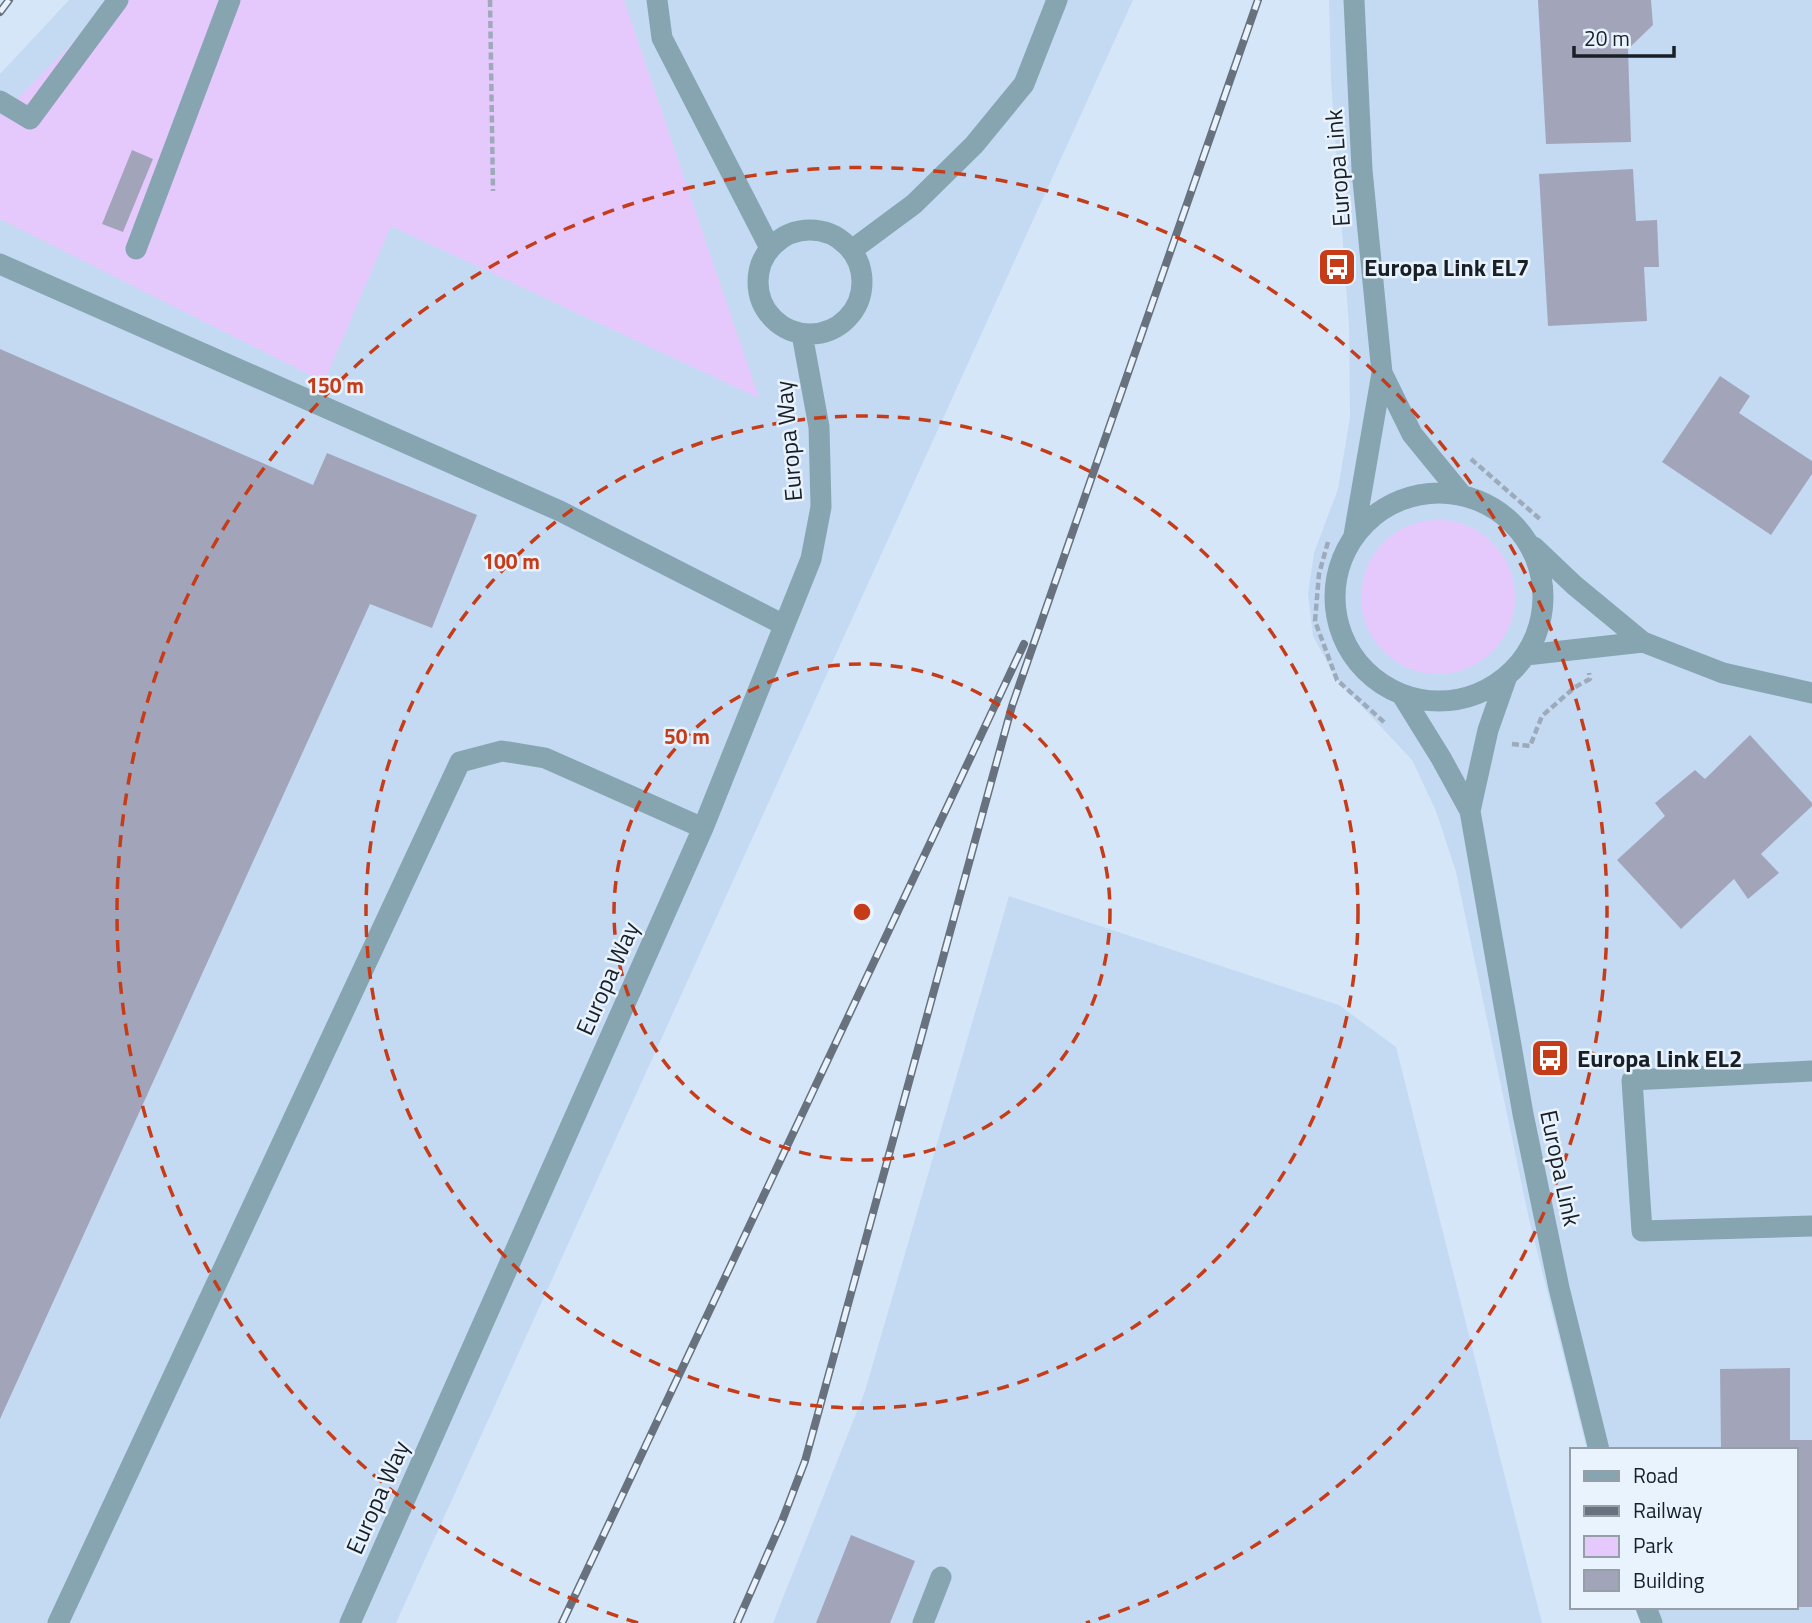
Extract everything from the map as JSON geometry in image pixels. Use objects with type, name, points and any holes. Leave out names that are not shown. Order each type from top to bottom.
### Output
[{"type":"street","points":[[0,101],[30,119],[118,0]]},
{"type":"street","points":[[136,249],[230,0]]},
{"type":"street","points":[[657,0],[662,38],[770,248]]},
{"type":"street","points":[[852,250],[914,204],[974,145],[1024,84],[1057,0]]},
{"type":"street","name":"Europa Link","points":[[1354,0],[1362,170],[1382,373],[1354,535]]},
{"type":"street","points":[[810,229],[827,232],[852,250],[860,266],[862,286],[858,304],[845,322],[829,331],[802,334],[785,328],[768,314],[760,298],[758,280],[761,262],[770,248],[784,236],[810,229]]},
{"type":"street","points":[[0,264],[560,511],[784,625]]},
{"type":"street","name":"Europa Way","points":[[350,1623],[703,828],[811,559],[821,507],[818,427],[802,334]]},
{"type":"street","name":"Europa Link","points":[[1382,373],[1412,434],[1461,494]]},
{"type":"street","points":[[1528,540],[1540,568],[1544,598],[1539,628],[1526,655],[1507,676],[1484,692],[1457,700],[1429,701],[1402,695],[1374,679],[1352,655],[1339,626],[1334,595],[1340,563],[1354,535],[1375,513],[1402,498],[1431,492],[1461,494],[1487,503],[1510,519],[1574,585],[1643,642],[1723,673],[1812,693]]},
{"type":"street","points":[[1526,655],[1643,642]]},
{"type":"street","name":"Europa Link","points":[[1470,811],[1488,730],[1507,676]]},
{"type":"street","name":"Europa Link","points":[[1402,695],[1470,811],[1522,1114],[1559,1288],[1599,1448]]},
{"type":"street","points":[[58,1623],[460,762],[502,751],[545,758],[703,828]]},
{"type":"street","points":[[1812,1071],[1632,1080],[1642,1231],[1812,1226]]},
{"type":"street","points":[[923,1623],[941,1577]]},
{"type":"path","points":[[490,0],[493,191]]},
{"type":"shaded area","points":[[69,0],[1133,0],[396,1623],[0,1623],[0,74]]},
{"type":"shaded area","points":[[1329,0],[1812,0],[1812,1623],[1641,1623],[1637,1609],[1798,1609],[1798,1448],[1586,1448],[1529,1219],[1456,872],[1436,811],[1412,760],[1337,680],[1313,636],[1308,594],[1314,553],[1338,489],[1350,417],[1349,326],[1331,82]]},
{"type":"shaded area","points":[[1009,896],[1339,1005],[1396,1047],[1542,1623],[773,1623],[865,1391]]},
{"type":"green space","points":[[115,0],[624,0],[759,398],[391,226],[324,382],[0,219],[0,116]]},
{"type":"green space","points":[[1438,520],[1467,526],[1492,543],[1509,568],[1515,597],[1509,626],[1492,651],[1467,668],[1438,674],[1409,668],[1384,651],[1367,626],[1361,597],[1367,568],[1384,543],[1409,526]]},
{"type":"building","points":[[1538,0],[1651,0],[1653,25],[1628,49],[1631,142],[1546,144]]},
{"type":"building","points":[[132,150],[153,159],[123,232],[102,224]]},
{"type":"building","points":[[1633,169],[1636,221],[1657,220],[1659,267],[1644,267],[1647,321],[1548,326],[1539,174]]},
{"type":"building","points":[[0,349],[313,485],[327,453],[477,515],[432,628],[370,604],[0,1419]]},
{"type":"building","points":[[1720,376],[1750,396],[1739,413],[1812,461],[1812,474],[1771,535],[1662,462]]},
{"type":"building","points":[[1750,735],[1812,806],[1761,854],[1779,873],[1748,899],[1734,879],[1681,929],[1617,860],[1665,816],[1655,803],[1695,770],[1705,779]]},
{"type":"building","points":[[1790,1368],[1790,1440],[1812,1440],[1812,1607],[1798,1607],[1798,1448],[1721,1448],[1720,1369]]},
{"type":"building","points":[[851,1535],[915,1561],[890,1623],[816,1623]]},
{"type":"railway","points":[[0,12],[9,0]]},
{"type":"railway","points":[[737,1623],[805,1461],[1012,706],[1258,0]]},
{"type":"railway","points":[[562,1623],[1024,644]]},
{"type":"place","name":"Europa Link EL7","points":[[1337,267]]},
{"type":"place","name":"Europa Link EL2","points":[[1550,1058]]}]
